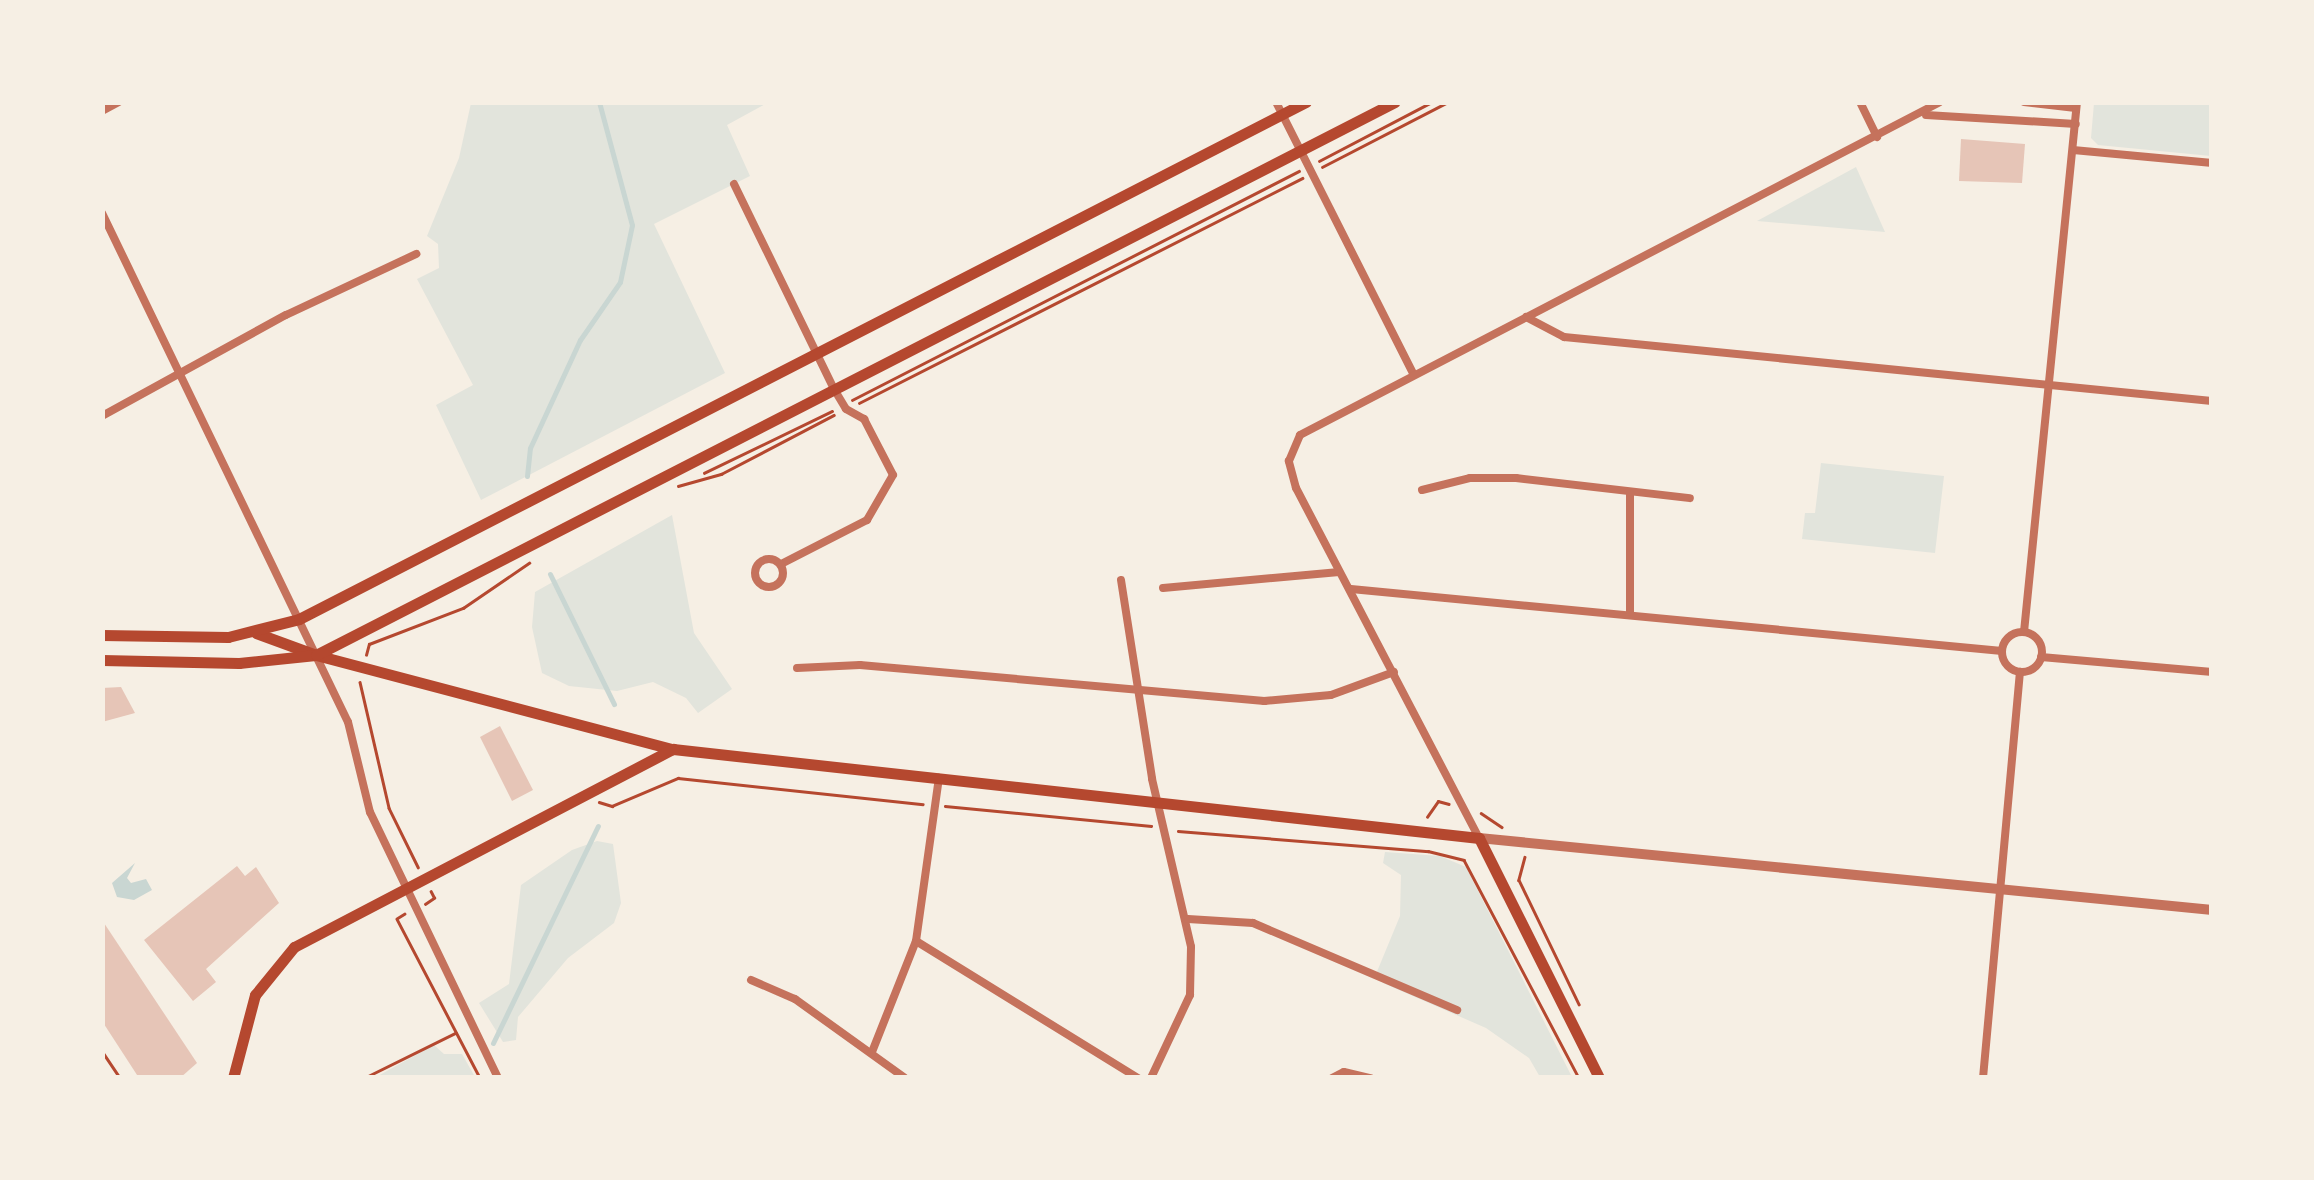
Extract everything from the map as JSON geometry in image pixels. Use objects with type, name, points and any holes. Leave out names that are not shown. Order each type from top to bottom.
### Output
[{"type":"main road","points":[[102,635],[256,633],[299,619],[1279,109],[1306,102]]},
{"type":"main road","points":[[102,660],[238,662],[316,655],[1395,102]]},
{"type":"main road","points":[[256,633],[316,655],[672,749],[1478,838],[1599,1078]]},
{"type":"main road","points":[[233,1078],[248,1013],[274,965],[305,940],[672,749]]},
{"type":"street","points":[[102,111],[119,102]]},
{"type":"street","points":[[1860,102],[1877,137]]},
{"type":"street","points":[[1940,102],[1924,115],[1306,430],[1291,452],[1292,478],[1478,838],[2212,910]]},
{"type":"street","points":[[2024,102],[2077,106],[2024,632]]},
{"type":"street","points":[[1279,109],[1413,373]]},
{"type":"street","points":[[1924,115],[2076,124]]},
{"type":"street","points":[[2073,150],[2212,162]]},
{"type":"street","points":[[734,184],[834,389],[844,404],[864,419],[893,475],[868,520],[781,564]]},
{"type":"street","points":[[102,213],[348,722],[370,812],[498,1078]]},
{"type":"street","points":[[102,416],[416,254]]},
{"type":"street","points":[[1526,317],[1564,337],[2212,401]]},
{"type":"street","points":[[1422,490],[1470,478],[1516,478],[1690,498]]},
{"type":"street","points":[[1630,493],[1630,612]]},
{"type":"street","points":[[1162,588],[1339,572]]},
{"type":"street","points":[[1121,580],[1159,802],[1188,919],[1190,995],[1151,1078]]},
{"type":"street","points":[[1350,589],[1630,612],[2002,651]]},
{"type":"street","points":[[2024,632],[2040,642],[2042,656],[2032,670],[2020,672],[2007,666],[2002,651],[2010,636],[2024,632]]},
{"type":"street","points":[[2042,656],[2212,672]]},
{"type":"street","points":[[797,668],[860,665],[1140,691],[1296,700],[1369,685],[1394,672]]},
{"type":"street","points":[[1983,1078],[2020,672]]},
{"type":"street","points":[[872,1052],[916,942],[939,778]]},
{"type":"street","points":[[1188,919],[1253,923],[1456,1010]]},
{"type":"street","points":[[916,942],[1138,1078]]},
{"type":"street","points":[[751,980],[795,998],[905,1078]]},
{"type":"street","points":[[1332,1078],[1344,1072],[1371,1078]]},
{"type":"path","points":[[675,481],[717,470],[1432,102]]},
{"type":"path","points":[[1321,168],[1448,102]]},
{"type":"path","points":[[357,690],[370,726],[389,808],[413,858]]},
{"type":"path","points":[[612,806],[678,778],[926,805]]},
{"type":"path","points":[[1432,807],[1440,802]]},
{"type":"path","points":[[946,806],[1151,826]]},
{"type":"path","points":[[1484,814],[1497,821]]},
{"type":"path","points":[[1183,832],[1451,855],[1472,869],[1579,1078]]},
{"type":"path","points":[[1526,859],[1520,880],[1579,997]]},
{"type":"path","points":[[426,904],[434,898]]},
{"type":"path","points":[[398,917],[480,1078]]},
{"type":"path","points":[[364,1078],[456,1033]]},
{"type":"path","points":[[102,1052],[120,1078]]},
{"type":"shaded area","points":[[471,103],[767,103],[727,125],[750,176],[654,224],[725,373],[481,500],[436,405],[473,385],[417,279],[439,268],[438,244],[427,236],[459,158]]},
{"type":"shaded area","points":[[2094,103],[2211,103],[2211,156],[2098,145],[2091,138]]},
{"type":"shaded area","points":[[1856,167],[1885,232],[1757,221]]},
{"type":"shaded area","points":[[1821,463],[1944,476],[1935,553],[1802,539],[1805,513],[1815,513]]},
{"type":"shaded area","points":[[672,515],[694,633],[732,689],[698,713],[686,698],[653,682],[617,691],[569,686],[542,673],[532,627],[535,592]]},
{"type":"shaded area","points":[[597,841],[613,844],[621,903],[614,923],[568,958],[518,1017],[516,1040],[503,1042],[479,1003],[509,984],[521,885],[572,850]]},
{"type":"shaded area","points":[[1385,852],[1440,856],[1466,867],[1572,1077],[1540,1077],[1529,1058],[1486,1028],[1383,983],[1376,974],[1400,916],[1401,875],[1383,863]]},
{"type":"shaded area","points":[[135,863],[127,878],[131,883],[146,879],[152,890],[134,900],[117,897],[112,883]]},
{"type":"shaded area","points":[[434,1045],[444,1054],[462,1054],[475,1077],[376,1077]]},
{"type":"building","points":[[1961,139],[2025,144],[2022,183],[1959,181]]},
{"type":"building","points":[[121,687],[135,713],[102,722],[102,688]]},
{"type":"building","points":[[500,726],[533,790],[512,801],[480,737]]},
{"type":"building","points":[[237,866],[245,876],[256,867],[279,903],[206,969],[216,982],[193,1001],[144,940]]},
{"type":"building","points":[[102,920],[197,1063],[180,1078],[139,1078],[102,1021]]},
{"type":"waterway","points":[[527,476],[530,448],[580,340],[620,282],[632,225],[599,102]]},
{"type":"waterway","points":[[550,574],[614,704]]},
{"type":"waterway","points":[[493,1043],[598,826]]}]
